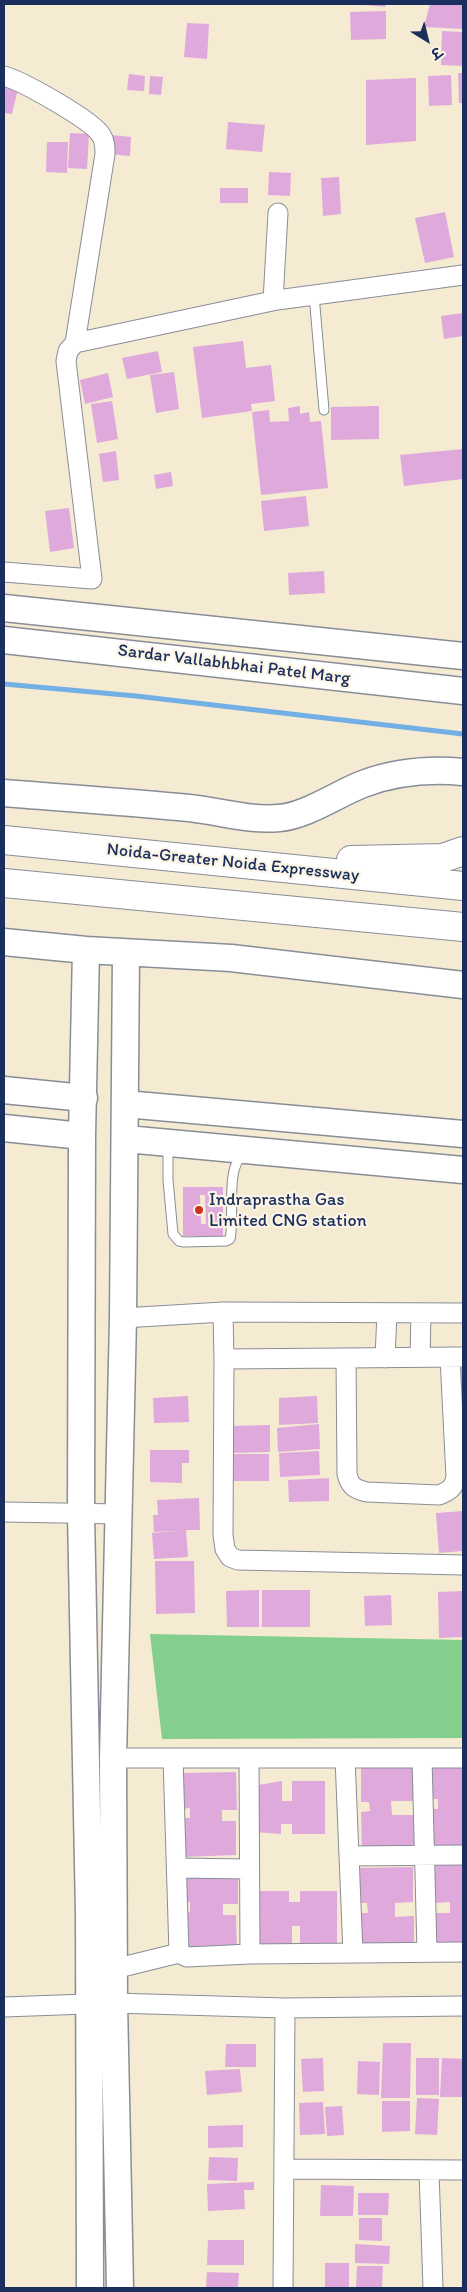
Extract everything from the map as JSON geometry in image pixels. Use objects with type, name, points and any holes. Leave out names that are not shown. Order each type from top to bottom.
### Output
[{"type":"highway","name":"Noida-Greater Noida Expressway","points":[[4,840],[463,886]]},
{"type":"highway","points":[[267,866],[365,859],[443,858],[463,851]]},
{"type":"highway","points":[[4,882],[463,927]]},
{"type":"street","points":[[4,76],[30,87],[90,125],[101,136],[105,154],[75,343],[68,351],[66,361],[92,579],[4,572]]},
{"type":"street","points":[[274,301],[278,213]]},
{"type":"street","points":[[75,343],[274,301],[463,275]]},
{"type":"street","name":"Sardar Vallabhbhai Patel Marg","points":[[4,608],[463,656]]},
{"type":"street","name":"Sardar Vallabhbhai Patel Marg","points":[[4,640],[463,692]]},
{"type":"street","points":[[190,808],[281,803],[394,762],[463,754]]},
{"type":"street","points":[[4,794],[190,808],[250,817],[280,818],[294,815],[363,784],[393,775],[428,770],[463,772]]},
{"type":"street","points":[[4,942],[126,953],[231,958],[463,985]]},
{"type":"street","points":[[86,950],[82,1136],[81,1512],[89,1913],[90,2288]]},
{"type":"street","points":[[120,2288],[114,2003],[113,1758],[120,1514],[126,1140],[126,953]]},
{"type":"street","points":[[4,1090],[84,1098]]},
{"type":"street","points":[[125,1104],[463,1134]]},
{"type":"street","points":[[4,1128],[82,1136]]},
{"type":"street","points":[[126,1140],[463,1170]]},
{"type":"street","points":[[123,1318],[223,1312],[463,1313]]},
{"type":"street","points":[[223,1312],[223,1535],[225,1549],[230,1557],[238,1560],[463,1565]]},
{"type":"street","points":[[385,1358],[387,1313]]},
{"type":"street","points":[[420,1357],[421,1313]]},
{"type":"street","points":[[224,1359],[457,1357],[456,1477],[454,1485],[449,1492],[438,1495],[367,1492],[357,1490],[350,1484],[347,1474],[346,1358]]},
{"type":"street","points":[[4,1512],[120,1514]]},
{"type":"street","points":[[113,1758],[463,1758]]},
{"type":"street","points":[[173,1758],[179,1953]]},
{"type":"street","points":[[249,1758],[250,1954]]},
{"type":"street","points":[[345,1758],[353,1953]]},
{"type":"street","points":[[422,1758],[427,1952]]},
{"type":"street","points":[[349,1856],[463,1854]]},
{"type":"street","points":[[177,1868],[249,1869]]},
{"type":"street","points":[[114,1969],[179,1953],[187,1957],[250,1954],[463,1952]]},
{"type":"street","points":[[4,2007],[114,2003],[285,2008],[463,2006]]},
{"type":"street","points":[[284,2288],[285,2008]]},
{"type":"street","points":[[284,2168],[463,2170]]},
{"type":"street","points":[[429,2171],[433,2288]]},
{"type":"lane","points":[[314,295],[324,410]]},
{"type":"lane","points":[[168,1143],[168,1180],[173,1234],[179,1241],[184,1242],[226,1242],[230,1239],[233,1172],[238,1158],[250,1151]]},
{"type":"green space","points":[[150,1634],[463,1640],[463,1738],[162,1739]]},
{"type":"building","points":[[355,4],[386,4],[385,7]]},
{"type":"building","points":[[430,4],[463,4],[463,29],[424,27]]},
{"type":"building","points":[[386,11],[386,39],[351,40],[350,12]]},
{"type":"building","points":[[187,23],[209,24],[207,59],[184,57]]},
{"type":"building","points":[[442,31],[463,32],[463,66],[441,65]]},
{"type":"building","points":[[458,73],[463,73],[463,103],[459,103]]},
{"type":"building","points":[[129,74],[145,76],[144,91],[127,90]]},
{"type":"building","points":[[451,75],[452,105],[429,106],[428,76]]},
{"type":"building","points":[[150,76],[163,77],[161,95],[149,94]]},
{"type":"building","points":[[416,78],[416,141],[366,145],[366,80]]},
{"type":"building","points":[[4,82],[19,85],[12,114],[4,113]]},
{"type":"building","points":[[228,122],[265,125],[262,152],[226,149]]},
{"type":"building","points":[[70,133],[89,134],[87,169],[68,168]]},
{"type":"building","points":[[110,135],[131,137],[130,156],[109,154]]},
{"type":"building","points":[[47,142],[68,142],[67,173],[46,172]]},
{"type":"building","points":[[269,172],[291,173],[290,196],[268,195]]},
{"type":"building","points":[[339,177],[341,214],[323,216],[321,178]]},
{"type":"building","points":[[220,188],[248,188],[248,203],[220,203]]},
{"type":"building","points":[[445,212],[454,257],[425,263],[415,218]]},
{"type":"building","points":[[463,313],[463,336],[444,339],[441,316]]},
{"type":"building","points":[[243,341],[246,368],[271,365],[275,401],[251,404],[252,411],[202,418],[193,347]]},
{"type":"building","points":[[158,351],[162,372],[127,379],[122,358]]},
{"type":"building","points":[[174,372],[179,409],[156,413],[150,375]]},
{"type":"building","points":[[108,373],[113,397],[85,404],[80,380]]},
{"type":"building","points":[[112,401],[118,439],[97,443],[91,404]]},
{"type":"building","points":[[300,406],[300,414],[309,412],[310,422],[321,421],[328,488],[261,495],[252,412],[269,410],[270,422],[289,421],[288,408]]},
{"type":"building","points":[[379,406],[379,439],[331,440],[331,407]]},
{"type":"building","points":[[463,449],[463,479],[404,486],[400,455]]},
{"type":"building","points":[[116,451],[119,480],[103,482],[99,454]]},
{"type":"building","points":[[171,472],[173,486],[156,489],[154,475]]},
{"type":"building","points":[[306,496],[309,526],[264,531],[261,501]]},
{"type":"building","points":[[69,508],[74,548],[50,552],[45,511]]},
{"type":"building","points":[[324,571],[325,593],[289,595],[288,573]]},
{"type":"building","points":[[183,1187],[223,1187],[223,1236],[183,1236]],"holes":[[[200,1195],[205,1195],[206,1224],[201,1224]]]},
{"type":"building","points":[[460,1368],[463,1368],[463,1397],[459,1397]]},
{"type":"building","points":[[188,1396],[189,1422],[154,1423],[153,1398]]},
{"type":"building","points":[[317,1396],[318,1423],[279,1425],[279,1398]]},
{"type":"building","points":[[319,1424],[320,1449],[278,1452],[277,1428]]},
{"type":"building","points":[[270,1425],[270,1452],[231,1453],[231,1426]]},
{"type":"building","points":[[150,1450],[189,1450],[189,1463],[182,1463],[182,1483],[150,1482]]},
{"type":"building","points":[[319,1451],[320,1475],[280,1477],[279,1453]]},
{"type":"building","points":[[233,1454],[269,1454],[269,1481],[233,1481]]},
{"type":"building","points":[[329,1478],[329,1501],[289,1502],[288,1480]]},
{"type":"building","points":[[199,1498],[200,1530],[186,1530],[188,1557],[154,1559],[152,1533],[178,1531],[154,1532],[153,1515],[158,1515],[157,1500]]},
{"type":"building","points":[[463,1511],[463,1551],[439,1553],[436,1513]]},
{"type":"building","points":[[155,1561],[194,1561],[195,1613],[156,1614]]},
{"type":"building","points":[[259,1590],[259,1627],[227,1627],[226,1591]]},
{"type":"building","points":[[262,1590],[310,1590],[310,1627],[262,1627]]},
{"type":"building","points":[[463,1591],[463,1637],[439,1638],[438,1592]]},
{"type":"building","points":[[391,1595],[392,1625],[365,1626],[364,1596]]},
{"type":"building","points":[[463,1763],[463,1847],[431,1847],[430,1809],[438,1809],[438,1799],[430,1799],[430,1764]]},
{"type":"building","points":[[415,1765],[415,1801],[391,1801],[392,1815],[415,1815],[416,1849],[362,1850],[361,1812],[370,1811],[369,1802],[361,1802],[361,1766]]},
{"type":"building","points":[[236,1772],[237,1810],[222,1810],[222,1821],[236,1821],[236,1855],[182,1857],[182,1818],[190,1818],[190,1808],[182,1809],[181,1773]]},
{"type":"building","points":[[282,1781],[282,1801],[292,1801],[292,1781],[325,1781],[325,1834],[292,1834],[292,1824],[281,1824],[281,1834],[254,1832],[252,1786]]},
{"type":"building","points":[[463,1864],[463,1948],[434,1948],[433,1913],[450,1913],[450,1902],[433,1903],[433,1865]]},
{"type":"building","points":[[413,1867],[413,1902],[395,1903],[395,1917],[414,1916],[414,1950],[360,1951],[359,1913],[368,1913],[367,1903],[359,1903],[359,1868]]},
{"type":"building","points":[[183,1871],[238,1873],[238,1904],[223,1904],[223,1915],[236,1915],[237,1950],[183,1951],[182,1913],[190,1912],[190,1902],[182,1903]]},
{"type":"building","points":[[258,1891],[289,1891],[289,1902],[300,1902],[300,1891],[337,1891],[337,1944],[300,1944],[300,1926],[292,1926],[292,1944],[258,1944]]},
{"type":"building","points":[[383,2043],[411,2043],[410,2098],[381,2098]]},
{"type":"building","points":[[226,2044],[256,2044],[256,2067],[225,2067]]},
{"type":"building","points":[[323,2058],[324,2091],[303,2092],[301,2059]]},
{"type":"building","points":[[416,2058],[439,2058],[439,2095],[416,2095]]},
{"type":"building","points":[[442,2058],[463,2059],[463,2097],[440,2097]]},
{"type":"building","points":[[358,2061],[380,2062],[379,2095],[357,2094]]},
{"type":"building","points":[[240,2069],[242,2092],[207,2095],[205,2071]]},
{"type":"building","points":[[417,2098],[439,2099],[437,2135],[415,2134]]},
{"type":"building","points":[[382,2101],[410,2101],[410,2131],[382,2132]]},
{"type":"building","points":[[323,2102],[325,2134],[300,2135],[299,2103]]},
{"type":"building","points":[[342,2106],[344,2135],[327,2136],[325,2107]]},
{"type":"building","points":[[243,2125],[243,2147],[208,2148],[208,2126]]},
{"type":"building","points":[[209,2157],[238,2158],[237,2181],[208,2180]]},
{"type":"building","points":[[254,2182],[254,2190],[244,2190],[245,2209],[208,2211],[207,2184]]},
{"type":"building","points":[[321,2185],[354,2186],[353,2216],[320,2216]]},
{"type":"building","points":[[358,2193],[389,2193],[388,2215],[358,2215]]},
{"type":"building","points":[[359,2218],[382,2218],[382,2241],[359,2240]]},
{"type":"building","points":[[208,2240],[244,2240],[244,2265],[207,2265]]},
{"type":"building","points":[[355,2244],[390,2246],[389,2264],[355,2263]]},
{"type":"building","points":[[325,2263],[349,2263],[349,2287],[325,2287]]},
{"type":"building","points":[[357,2266],[383,2266],[382,2288],[356,2288]]},
{"type":"building","points":[[207,2272],[239,2273],[238,2288],[206,2288]]},
{"type":"waterway","points":[[4,684],[136,696],[463,734]]},
{"type":"place","name":"Indraprastha Gas Limited CNG station","points":[[199,1210]]}]
